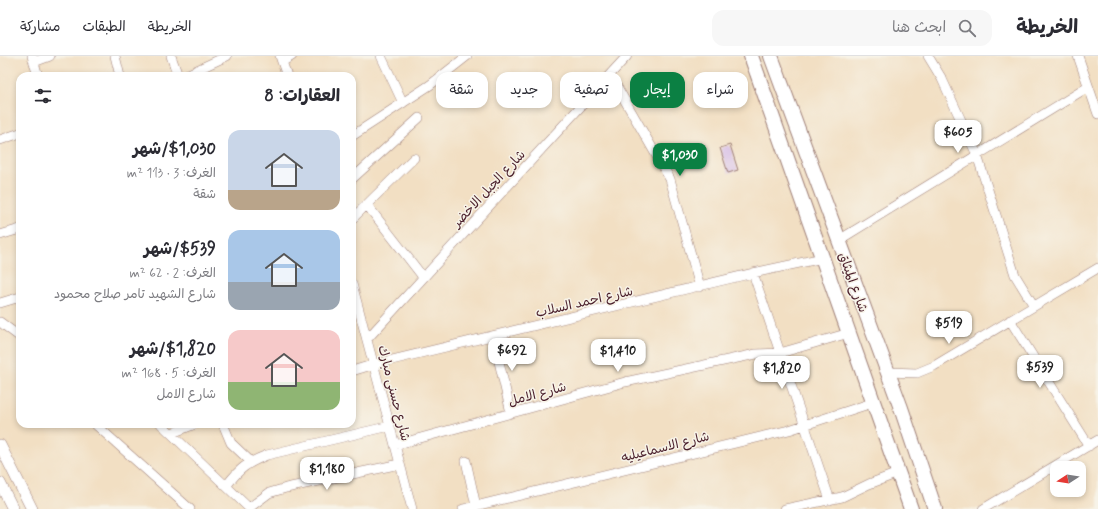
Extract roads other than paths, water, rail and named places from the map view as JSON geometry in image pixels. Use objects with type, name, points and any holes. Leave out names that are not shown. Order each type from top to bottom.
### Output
[{"type":"main road","name":"شارع الميثاق","points":[[750,56],[823,258],[872,403],[912,509]]},
{"type":"main road","name":"شارع الميثاق","points":[[771,56],[901,408],[935,509]]},
{"type":"main road","points":[[865,381],[878,381],[887,371]]},
{"type":"main road","points":[[878,419],[887,408],[901,408]]},
{"type":"street","points":[[37,72],[33,59],[50,56]]},
{"type":"street","points":[[114,56],[119,72]]},
{"type":"street","points":[[171,56],[177,72]]},
{"type":"street","points":[[193,72],[227,56]]},
{"type":"street","points":[[286,72],[281,59],[292,56]]},
{"type":"street","points":[[381,56],[403,103]]},
{"type":"street","points":[[356,133],[430,85],[467,56]]},
{"type":"street","name":"شارع الجبل الاخضر","points":[[368,338],[627,56]]},
{"type":"street","points":[[928,56],[942,79],[977,155],[1015,275],[1034,306]]},
{"type":"street","points":[[1078,56],[1098,114]]},
{"type":"street","points":[[839,240],[1088,87]]},
{"type":"street","points":[[622,95],[670,178],[700,286]]},
{"type":"street","points":[[356,175],[419,118]]},
{"type":"street","points":[[0,140],[16,134]]},
{"type":"street","points":[[356,215],[414,158]]},
{"type":"street","points":[[367,205],[424,277]]},
{"type":"street","points":[[0,235],[16,230]]},
{"type":"street","name":"شارع احمد السلاب","points":[[356,370],[753,273],[823,258]]},
{"type":"street","points":[[887,371],[909,374],[926,370],[1098,268]]},
{"type":"street","points":[[753,273],[830,500]]},
{"type":"street","points":[[0,302],[16,298]]},
{"type":"street","name":"شارع حسنى مبارك","points":[[356,298],[375,364],[412,509]]},
{"type":"street","points":[[1010,320],[1089,446]]},
{"type":"street","points":[[0,322],[16,333]]},
{"type":"street","name":"شارع الامل","points":[[395,445],[625,382],[756,354],[780,353],[849,333]]},
{"type":"street","points":[[494,336],[511,413]]},
{"type":"street","name":"شارع الاسماعيليه","points":[[463,509],[805,425],[872,403]]},
{"type":"street","points":[[227,485],[238,470],[250,461],[267,455],[390,426]]},
{"type":"street","points":[[99,428],[190,509]]},
{"type":"street","points":[[166,428],[227,485],[249,508],[259,499],[275,492],[400,464]]},
{"type":"street","points":[[172,433],[185,428]]},
{"type":"street","points":[[225,428],[232,443],[250,461]]},
{"type":"street","points":[[983,509],[1098,440]]},
{"type":"street","points":[[0,445],[32,509]]},
{"type":"street","points":[[466,461],[476,506]]},
{"type":"street","points":[[785,509],[842,497],[869,484],[898,473]]},
{"type":"street","points":[[0,483],[13,509]]}]
